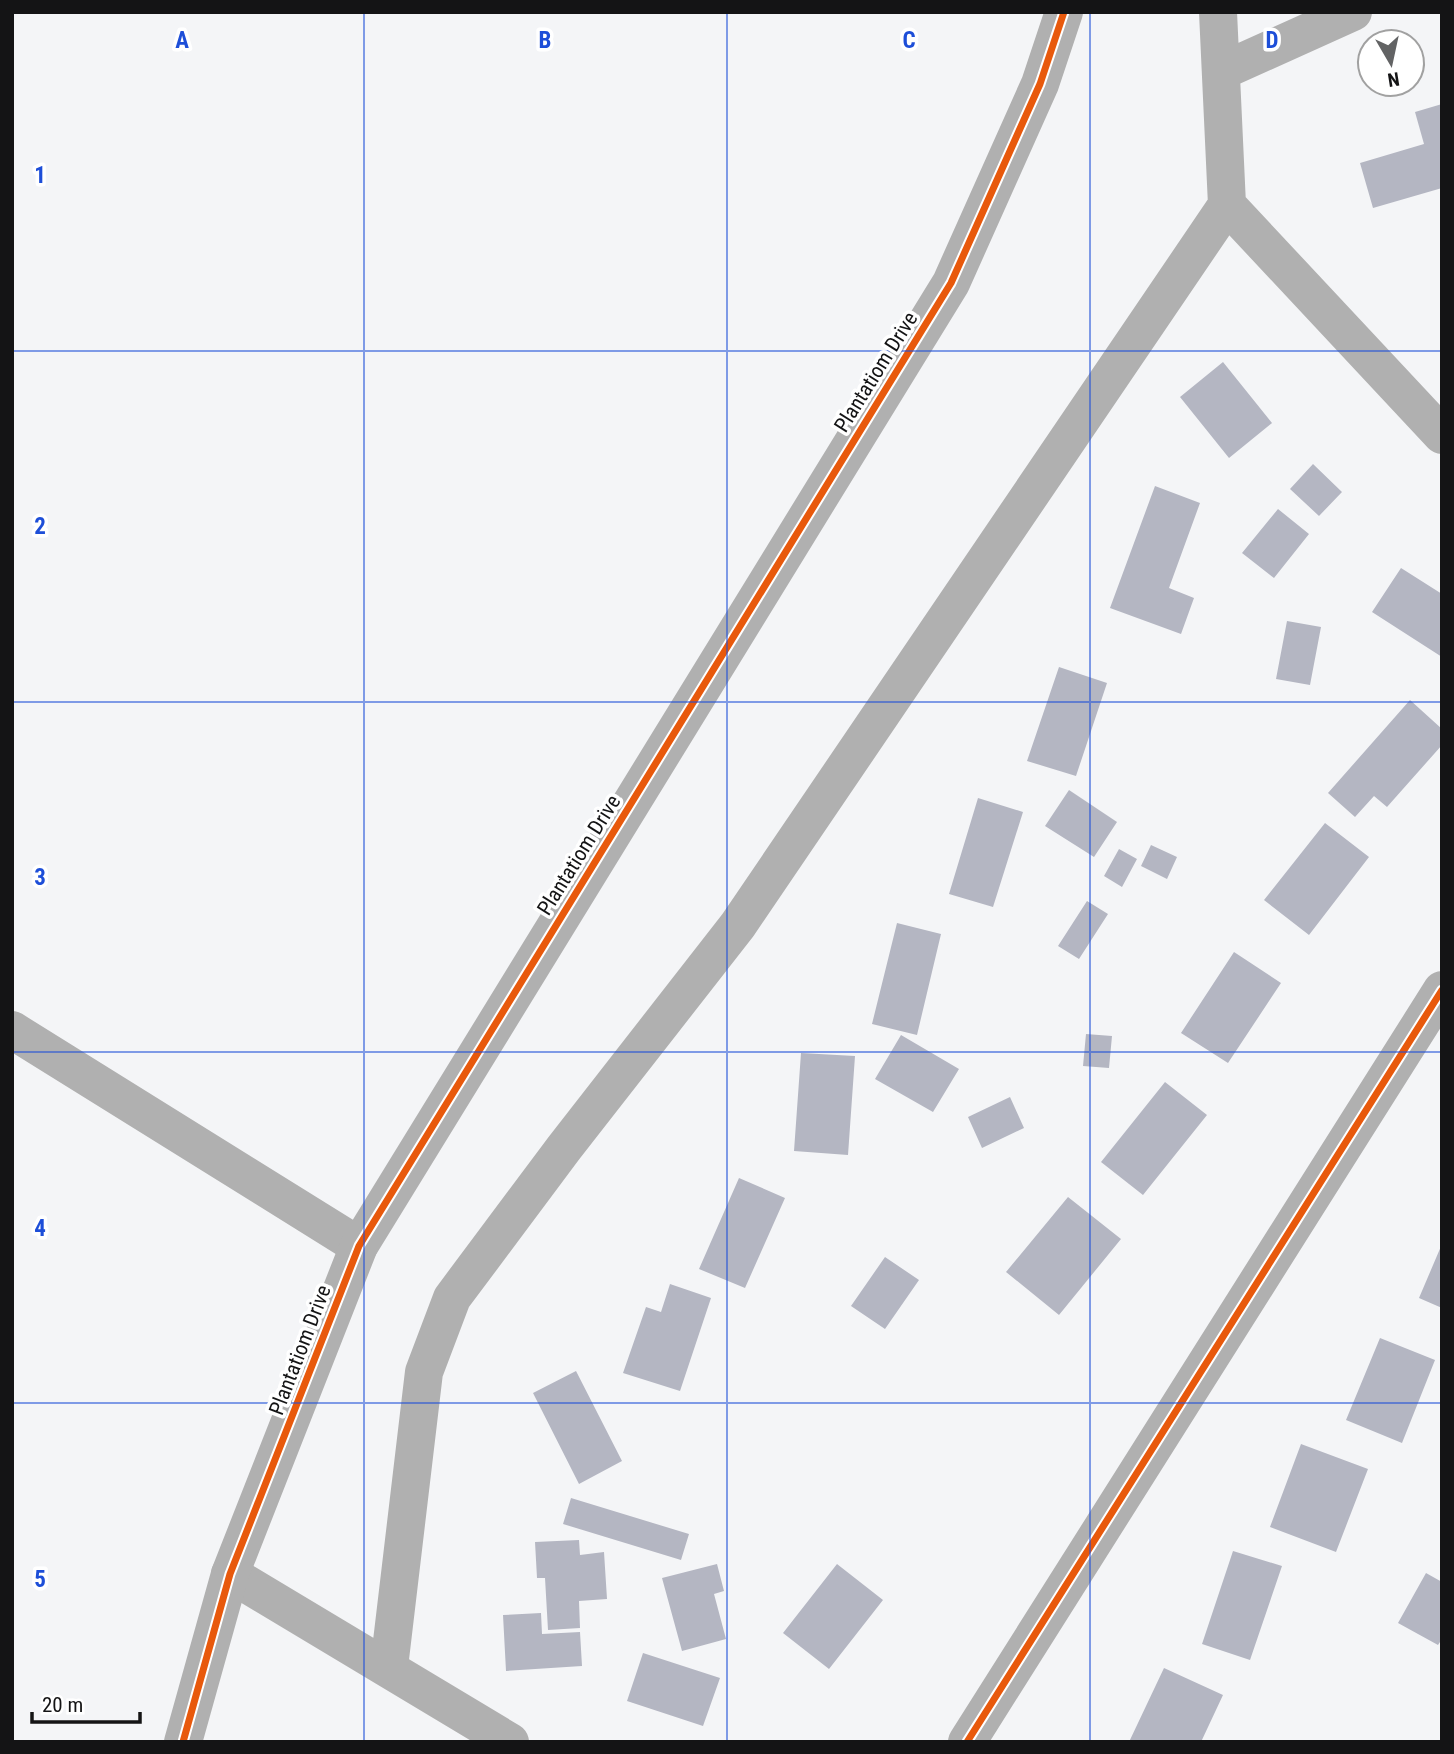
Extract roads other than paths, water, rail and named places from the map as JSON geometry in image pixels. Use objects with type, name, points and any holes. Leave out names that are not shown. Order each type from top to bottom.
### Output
[{"type":"street","name":"Plantatiom Drive","points":[[183,1742],[230,1574],[359,1246],[951,283],[1040,84],[1063,12]]},
{"type":"street","points":[[389,1667],[425,1372],[452,1298],[564,1148],[738,925],[1227,205],[1218,12]]},
{"type":"street","points":[[1222,71],[1353,12]]},
{"type":"street","points":[[1227,205],[1442,435]]},
{"type":"street","points":[[967,1742],[1442,990]]},
{"type":"street","points":[[12,1030],[359,1246]]},
{"type":"street","points":[[230,1574],[510,1742]]}]
